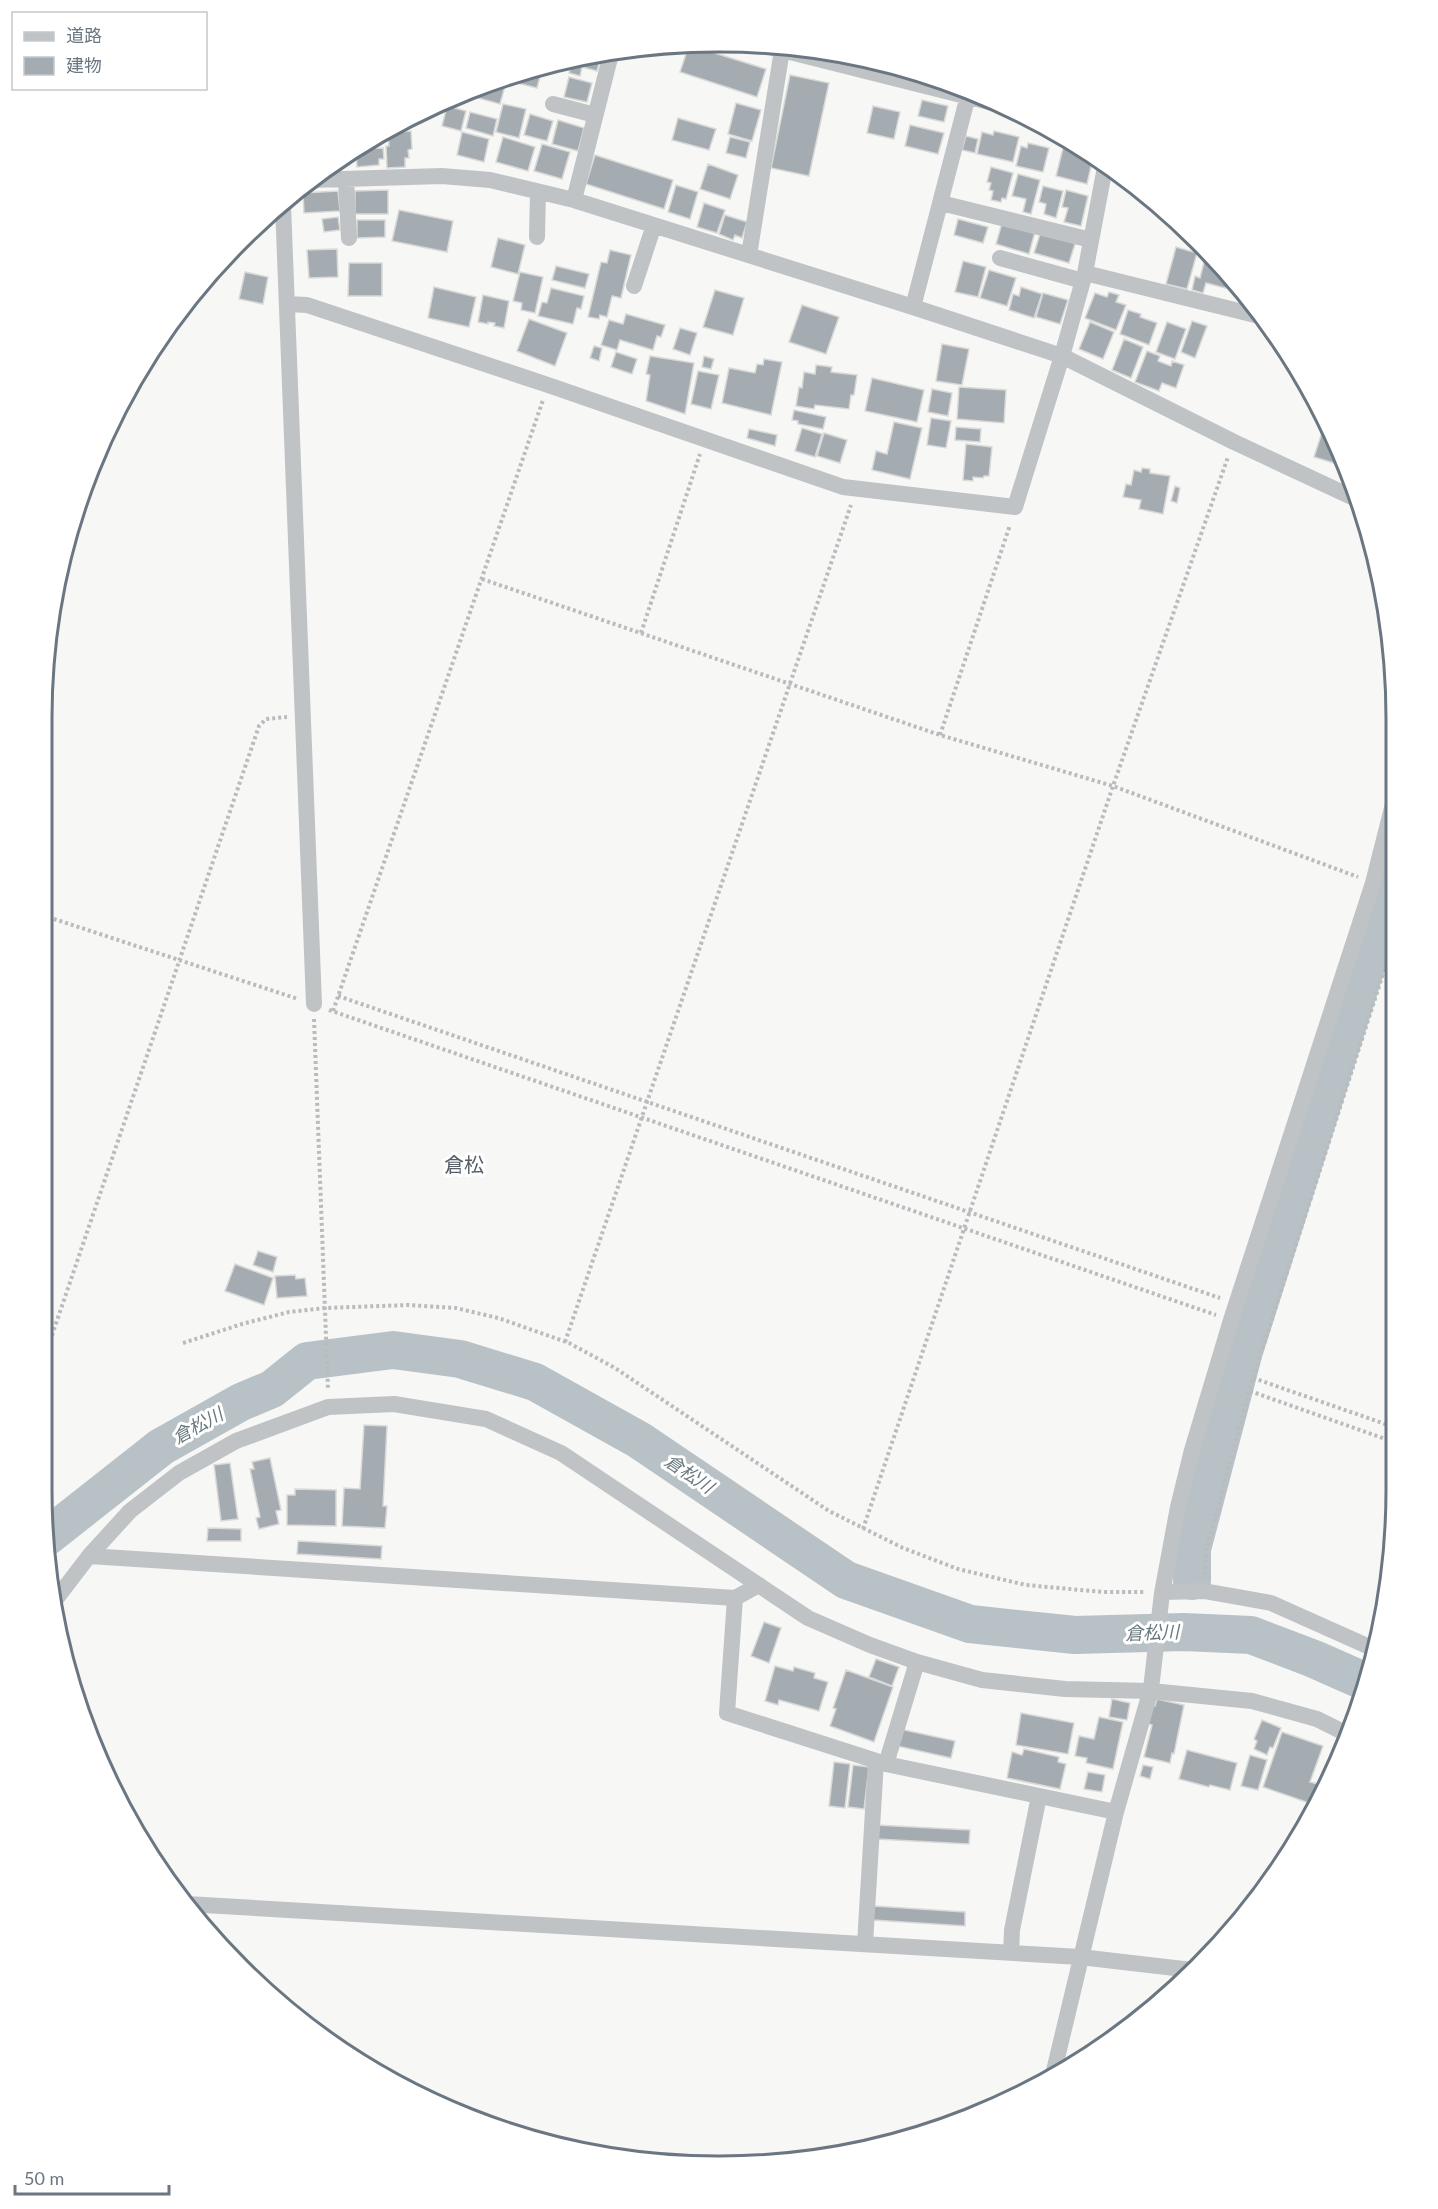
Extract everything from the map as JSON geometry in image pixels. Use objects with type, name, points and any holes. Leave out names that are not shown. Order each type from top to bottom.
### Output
[{"type":"street","points":[[749,255],[781,56]]},
{"type":"street","points":[[574,200],[609,62]]},
{"type":"street","points":[[846,65],[900,78]]},
{"type":"street","points":[[912,307],[966,100]]},
{"type":"street","points":[[553,104],[595,115]]},
{"type":"street","points":[[287,304],[307,305],[549,385],[843,487],[1016,507],[1084,277],[1103,175]]},
{"type":"street","points":[[328,179],[442,176],[490,180],[574,200],[1062,356],[1234,442],[1346,494]]},
{"type":"street","points":[[346,179],[349,238]]},
{"type":"street","points":[[537,237],[538,192]]},
{"type":"street","points":[[941,203],[1091,240]]},
{"type":"street","points":[[283,215],[314,1004]]},
{"type":"street","points":[[634,286],[654,225]]},
{"type":"street","points":[[1000,258],[1249,314]]},
{"type":"street","points":[[1055,2065],[1116,1812],[1151,1690],[1162,1593],[1178,1507],[1192,1450],[1236,1303],[1373,883],[1386,832]]},
{"type":"street","points":[[61,1593],[89,1556],[130,1511],[178,1473],[236,1441],[328,1407],[394,1404],[486,1419],[561,1453],[808,1618],[870,1645],[917,1662],[982,1680],[1065,1689],[1151,1690],[1252,1701],[1317,1719],[1340,1730]]},
{"type":"street","points":[[89,1556],[735,1598],[759,1585]]},
{"type":"street","points":[[1162,1593],[1204,1591],[1271,1603],[1367,1646]]},
{"type":"street","points":[[735,1598],[727,1713],[881,1763],[1116,1812]]},
{"type":"street","points":[[865,1944],[881,1763],[917,1662]]},
{"type":"street","points":[[1011,1953],[1012,1930],[1040,1796]]},
{"type":"street","points":[[197,1905],[1080,1957],[1182,1969]]},
{"type":"path","points":[[333,1011],[549,385]]},
{"type":"path","points":[[641,633],[705,440]]},
{"type":"path","points":[[863,1529],[1113,786],[1234,442]]},
{"type":"path","points":[[565,1342],[856,489]]},
{"type":"path","points":[[940,735],[1016,507]]},
{"type":"path","points":[[482,579],[940,735],[1113,786],[1373,883]]},
{"type":"path","points":[[52,1335],[260,726],[266,719],[303,716]]},
{"type":"path","points":[[52,918],[314,1004],[1231,1320]]},
{"type":"path","points":[[1204,1591],[1206,1551],[1253,1378],[1386,965]]},
{"type":"path","points":[[338,996],[970,1214],[1236,1303]]},
{"type":"path","points":[[314,1004],[328,1393]]},
{"type":"path","points":[[183,1343],[242,1323],[289,1312],[324,1309],[408,1305],[456,1308],[498,1318],[565,1342],[615,1368],[829,1510],[903,1548],[958,1569],[1026,1585],[1103,1592],[1162,1593]]},
{"type":"path","points":[[1253,1378],[1386,1424]]},
{"type":"path","points":[[1250,1391],[1386,1439]]},
{"type":"building","points":[[712,52],[766,69],[757,97],[680,72],[686,53]]},
{"type":"building","points":[[599,63],[597,71],[582,67],[580,76],[569,73],[570,69]]},
{"type":"building","points":[[790,75],[829,83],[809,176],[771,168]]},
{"type":"building","points":[[540,77],[537,88],[519,84]]},
{"type":"building","points":[[569,77],[592,83],[587,102],[564,97]]},
{"type":"building","points":[[504,88],[500,104],[478,98]]},
{"type":"building","points":[[922,100],[948,106],[944,122],[918,116]]},
{"type":"building","points":[[736,103],[761,110],[752,141],[728,134]]},
{"type":"building","points":[[503,104],[526,109],[519,138],[496,132]]},
{"type":"building","points":[[873,106],[900,112],[894,139],[867,133]]},
{"type":"building","points":[[454,108],[466,111],[461,131],[442,126],[446,111]]},
{"type":"building","points":[[470,112],[497,119],[493,136],[466,128]]},
{"type":"building","points":[[530,114],[553,121],[547,141],[524,135]]},
{"type":"building","points":[[678,118],[716,129],[709,150],[672,140]]},
{"type":"building","points":[[558,120],[584,128],[578,151],[552,144]]},
{"type":"building","points":[[910,125],[944,133],[938,154],[905,146]]},
{"type":"building","points":[[411,131],[412,149],[408,150],[409,158],[405,158],[405,167],[387,168],[386,146],[389,146],[389,141],[405,132]]},
{"type":"building","points":[[994,131],[1019,137],[1013,162],[977,154],[982,132],[993,135]]},
{"type":"building","points":[[462,132],[489,139],[484,162],[457,155]]},
{"type":"building","points":[[966,136],[978,139],[975,153],[962,150]]},
{"type":"building","points":[[503,137],[535,147],[528,171],[496,162]]},
{"type":"building","points":[[730,137],[750,142],[746,158],[726,153]]},
{"type":"building","points":[[1028,143],[1049,148],[1043,172],[1016,166],[1021,146],[1027,148]]},
{"type":"building","points":[[542,144],[570,152],[562,179],[534,171]]},
{"type":"building","points":[[376,148],[383,148],[384,159],[379,159],[379,165],[357,167],[357,160]]},
{"type":"building","points":[[1063,149],[1091,166],[1087,184],[1056,176]]},
{"type":"building","points":[[595,155],[673,180],[664,209],[586,184]]},
{"type":"building","points":[[708,164],[738,175],[730,199],[700,189]]},
{"type":"building","points":[[991,167],[1013,173],[1006,199],[1002,198],[1001,202],[991,200],[993,191],[989,190],[991,183],[987,182]]},
{"type":"building","points":[[1018,174],[1040,180],[1031,214],[1023,212],[1026,199],[1012,196]]},
{"type":"building","points":[[676,185],[698,192],[690,219],[668,212]]},
{"type":"building","points":[[1043,186],[1063,191],[1056,218],[1044,214],[1046,204],[1039,202]]},
{"type":"building","points":[[388,190],[388,214],[355,214],[355,191]]},
{"type":"building","points":[[1066,190],[1088,196],[1081,226],[1064,222],[1068,208],[1062,207]]},
{"type":"building","points":[[338,191],[340,211],[304,213],[303,198],[310,193]]},
{"type":"building","points":[[704,203],[725,210],[717,233],[697,227]]},
{"type":"building","points":[[399,210],[453,221],[447,252],[392,241]]},
{"type":"building","points":[[725,215],[747,222],[742,238],[735,235],[733,240],[719,234]]},
{"type":"building","points":[[338,217],[340,230],[324,232],[322,219]]},
{"type":"building","points":[[958,219],[988,227],[983,243],[954,235]]},
{"type":"building","points":[[357,220],[385,220],[385,237],[357,238]]},
{"type":"building","points":[[1002,223],[1035,232],[1029,254],[996,244]]},
{"type":"building","points":[[1041,231],[1076,241],[1069,263],[1034,253]]},
{"type":"building","points":[[498,238],[525,245],[518,274],[491,267]]},
{"type":"building","points":[[1176,247],[1194,252],[1196,255],[1187,289],[1166,284]]},
{"type":"building","points":[[337,249],[338,277],[309,278],[307,250]]},
{"type":"building","points":[[610,250],[631,255],[621,298],[612,296],[607,317],[600,315],[599,319],[588,317],[601,262],[607,263]]},
{"type":"building","points":[[963,261],[986,267],[978,297],[955,292]]},
{"type":"building","points":[[349,263],[382,263],[382,296],[348,296]]},
{"type":"building","points":[[1204,263],[1227,289],[1206,283],[1203,293],[1192,290],[1195,276],[1200,278]]},
{"type":"building","points":[[556,266],[589,274],[585,288],[552,280]]},
{"type":"building","points":[[989,270],[1016,278],[1007,306],[980,298]]},
{"type":"building","points":[[245,272],[268,277],[263,304],[239,299]]},
{"type":"building","points":[[520,272],[543,277],[535,313],[521,310],[522,303],[513,301]]},
{"type":"building","points":[[434,287],[476,297],[469,327],[428,318]]},
{"type":"building","points":[[1021,287],[1042,294],[1034,318],[1009,310],[1013,294],[1019,296]]},
{"type":"building","points":[[551,288],[584,296],[581,309],[577,308],[573,324],[538,316],[542,302],[547,303]]},
{"type":"building","points":[[715,290],[744,298],[733,335],[703,327]]},
{"type":"building","points":[[1109,292],[1119,295],[1116,302],[1126,305],[1116,330],[1085,318],[1095,293],[1107,297]]},
{"type":"building","points":[[1043,293],[1068,300],[1060,324],[1036,317]]},
{"type":"building","points":[[483,295],[509,301],[504,328],[494,326],[495,323],[478,322]]},
{"type":"building","points":[[802,305],[839,317],[826,354],[789,342]]},
{"type":"building","points":[[1128,310],[1157,323],[1149,345],[1120,334]]},
{"type":"building","points":[[626,314],[665,325],[661,337],[657,336],[653,350],[620,340],[617,350],[601,345],[609,320],[623,324]]},
{"type":"building","points":[[529,319],[567,333],[555,366],[517,351]]},
{"type":"building","points":[[1192,321],[1207,326],[1195,358],[1181,352]]},
{"type":"building","points":[[1090,322],[1114,332],[1103,359],[1079,349]]},
{"type":"building","points":[[1167,322],[1186,329],[1175,359],[1156,352]]},
{"type":"building","points":[[680,328],[697,333],[690,355],[673,349]]},
{"type":"building","points":[[1124,339],[1143,347],[1131,378],[1112,370]]},
{"type":"building","points":[[942,344],[969,349],[962,385],[936,381]]},
{"type":"building","points":[[594,346],[602,348],[599,361],[590,358]]},
{"type":"building","points":[[1147,351],[1160,356],[1158,361],[1171,366],[1172,361],[1184,365],[1176,388],[1162,383],[1159,391],[1135,382]]},
{"type":"building","points":[[616,352],[637,359],[632,374],[611,367]]},
{"type":"building","points":[[650,356],[694,363],[685,414],[646,401],[650,375],[646,374]]},
{"type":"building","points":[[704,356],[714,359],[711,369],[702,367]]},
{"type":"building","points":[[764,359],[782,362],[771,415],[722,403],[729,368],[755,373],[757,364],[763,365]]},
{"type":"building","points":[[816,365],[832,367],[831,372],[857,375],[849,409],[815,405],[814,409],[796,406],[804,372],[815,374]]},
{"type":"building","points":[[698,371],[719,375],[711,409],[691,404]]},
{"type":"building","points":[[872,378],[924,390],[917,422],[865,411]]},
{"type":"building","points":[[959,387],[1006,390],[1004,423],[957,419]]},
{"type":"building","points":[[932,389],[952,393],[948,416],[928,412]]},
{"type":"building","points":[[794,410],[826,417],[823,429],[798,424],[798,421],[792,420]]},
{"type":"building","points":[[931,418],[951,421],[946,448],[927,445]]},
{"type":"building","points":[[894,422],[922,428],[910,479],[872,470],[876,451],[887,454]]},
{"type":"building","points":[[956,427],[981,429],[980,442],[955,440]]},
{"type":"building","points":[[802,428],[822,434],[815,457],[795,451]]},
{"type":"building","points":[[749,429],[777,435],[775,446],[747,438]]},
{"type":"building","points":[[824,433],[847,440],[840,463],[817,456]]},
{"type":"building","points":[[1321,434],[1335,463],[1314,457]]},
{"type":"building","points":[[966,444],[992,447],[989,476],[973,477],[973,481],[963,480]]},
{"type":"building","points":[[1142,468],[1150,469],[1150,473],[1170,476],[1163,514],[1139,509],[1141,500],[1123,497],[1126,484],[1131,485],[1134,470],[1141,472]]},
{"type":"building","points":[[1175,486],[1180,488],[1177,503],[1171,501]]},
{"type":"building","points":[[258,1251],[277,1257],[273,1272],[253,1265]]},
{"type":"building","points":[[235,1264],[273,1278],[264,1305],[225,1291]]},
{"type":"building","points":[[295,1275],[296,1279],[305,1278],[307,1296],[277,1298],[275,1276]]},
{"type":"building","points":[[364,1425],[387,1426],[383,1506],[387,1506],[385,1528],[342,1526],[344,1488],[360,1489]]},
{"type":"building","points":[[270,1458],[281,1510],[276,1511],[279,1524],[259,1529],[256,1518],[260,1517],[250,1469],[254,1469],[252,1462]]},
{"type":"building","points":[[230,1463],[238,1519],[221,1521],[214,1465]]},
{"type":"building","points":[[295,1489],[336,1490],[336,1526],[287,1525],[287,1495],[295,1495]]},
{"type":"building","points":[[208,1528],[241,1529],[241,1541],[207,1541]]},
{"type":"building","points":[[298,1541],[382,1546],[381,1559],[297,1554]]},
{"type":"building","points":[[764,1622],[781,1628],[769,1663],[751,1656]]},
{"type":"building","points":[[876,1659],[899,1667],[892,1686],[869,1677]]},
{"type":"building","points":[[775,1666],[793,1671],[794,1667],[815,1673],[814,1678],[828,1682],[819,1711],[779,1700],[778,1705],[765,1701]]},
{"type":"building","points":[[846,1670],[893,1687],[874,1742],[830,1726],[836,1709],[833,1708]]},
{"type":"building","points":[[1112,1699],[1130,1703],[1127,1720],[1109,1717]]},
{"type":"building","points":[[1157,1699],[1184,1705],[1170,1763],[1144,1757],[1152,1725],[1148,1724]]},
{"type":"building","points":[[1021,1713],[1074,1723],[1068,1754],[1016,1745]]},
{"type":"building","points":[[1099,1717],[1123,1722],[1113,1769],[1086,1763],[1087,1758],[1075,1756],[1079,1736],[1094,1739]]},
{"type":"building","points":[[1262,1720],[1281,1728],[1273,1748],[1270,1747],[1267,1755],[1254,1749],[1257,1741],[1254,1739]]},
{"type":"building","points":[[900,1729],[955,1741],[951,1758],[897,1746]]},
{"type":"building","points":[[1282,1732],[1323,1746],[1310,1782],[1318,1784],[1307,1802],[1263,1787]]},
{"type":"building","points":[[1024,1749],[1059,1757],[1058,1762],[1066,1764],[1060,1789],[1007,1778],[1012,1752],[1022,1755]]},
{"type":"building","points":[[1187,1750],[1237,1763],[1230,1790],[1179,1779]]},
{"type":"building","points":[[1250,1755],[1267,1760],[1258,1790],[1241,1786]]},
{"type":"building","points":[[834,1762],[850,1764],[845,1808],[829,1806]]},
{"type":"building","points":[[853,1765],[869,1767],[864,1809],[848,1807]]},
{"type":"building","points":[[1143,1765],[1153,1767],[1150,1779],[1140,1776]]},
{"type":"building","points":[[1088,1772],[1105,1775],[1102,1792],[1084,1789]]},
{"type":"building","points":[[876,1825],[970,1830],[969,1844],[876,1839]]},
{"type":"building","points":[[874,1906],[965,1912],[965,1926],[873,1920]]},
{"type":"waterway","points":[[1192,1581],[1192,1549],[1244,1351],[1386,904]]},
{"type":"waterway","name":"倉松川","points":[[54,1531],[161,1447],[241,1402],[272,1389],[307,1361],[393,1350],[460,1359],[535,1382],[639,1440],[846,1580],[970,1624],[1075,1635],[1184,1632],[1251,1635],[1358,1678]]},
{"type":"district","name":"倉松","points":[[464,1165]]}]
